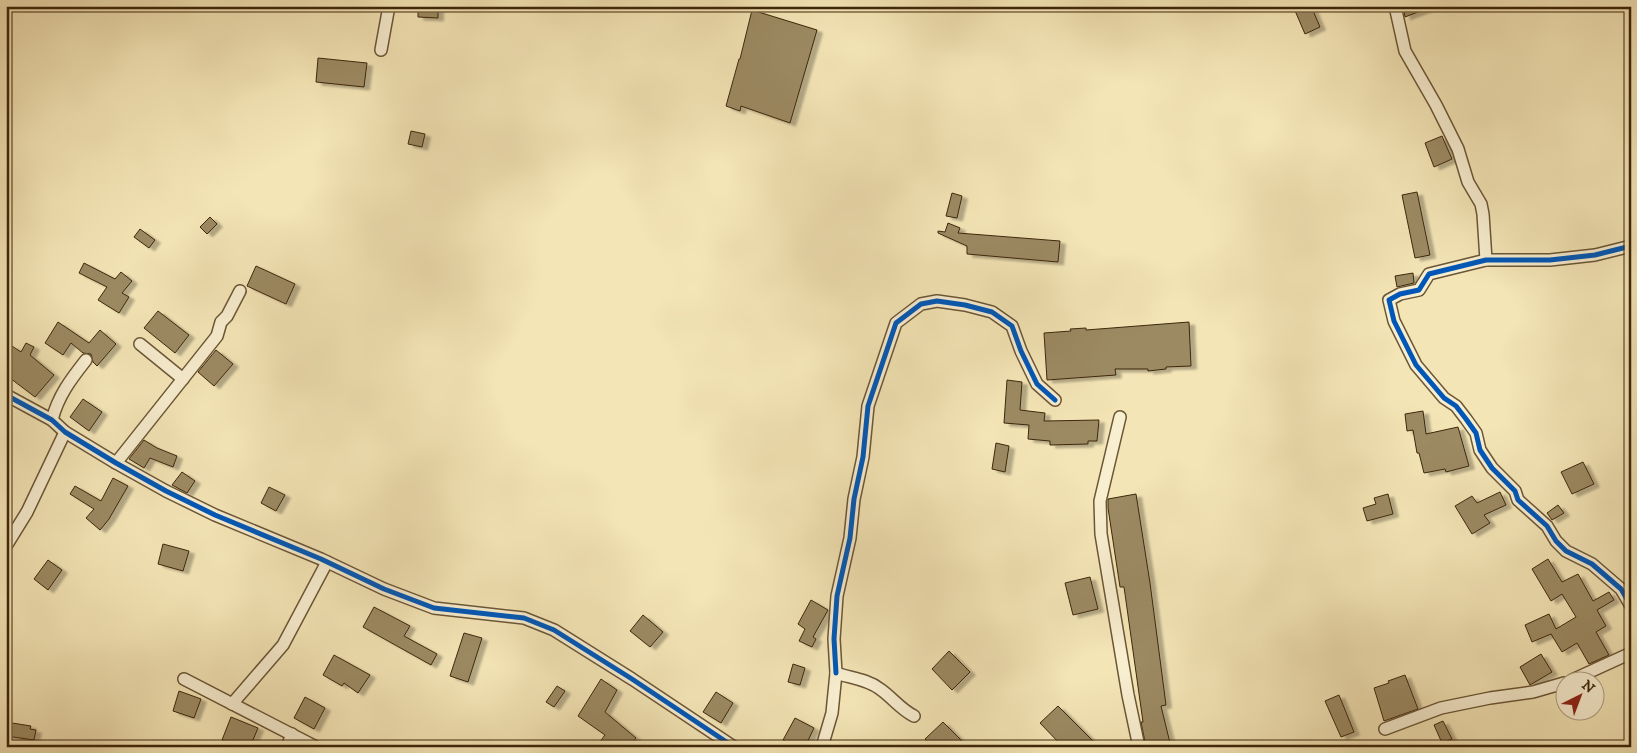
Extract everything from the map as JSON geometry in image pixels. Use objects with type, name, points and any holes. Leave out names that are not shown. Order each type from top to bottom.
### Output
[{"type":"street","points":[[381,50],[389,6]]},
{"type":"street","points":[[1395,6],[1405,51],[1436,105],[1458,149],[1468,182],[1481,204],[1484,214],[1486,260]]},
{"type":"street","points":[[1631,246],[1595,255],[1550,260],[1486,260],[1429,274],[1420,290],[1400,294],[1389,300],[1394,322],[1416,365],[1444,398],[1456,406],[1476,433],[1480,450],[1492,468],[1515,491],[1518,500],[1547,526],[1556,541],[1566,551],[1592,564],[1621,589],[1631,606]]},
{"type":"street","points":[[116,463],[217,336],[220,322],[227,316],[240,291]]},
{"type":"street","points":[[822,747],[832,713],[836,673],[834,639],[837,596],[850,538],[854,499],[863,457],[868,406],[896,323],[921,304],[937,301],[965,305],[992,312],[1012,326],[1036,384],[1055,400]]},
{"type":"street","points":[[140,344],[183,378]]},
{"type":"street","points":[[52,420],[56,404],[86,360]]},
{"type":"street","points":[[6,395],[52,420],[65,432],[166,491],[215,515],[327,562],[384,589],[434,608],[524,618],[554,630],[734,747]]},
{"type":"street","points":[[1120,417],[1100,501],[1101,534],[1128,695],[1139,747]]},
{"type":"street","points":[[6,546],[27,512],[65,432]]},
{"type":"street","points":[[232,704],[283,645],[327,562]]},
{"type":"street","points":[[1594,670],[1631,653]]},
{"type":"street","points":[[836,673],[880,688],[902,710],[914,716]]},
{"type":"street","points":[[184,679],[316,747]]},
{"type":"street","points":[[1386,728],[1441,708],[1533,692],[1554,686]]},
{"type":"street","points":[[287,747],[292,734]]},
{"type":"building","points":[[418,6],[438,6],[438,18],[418,17]]},
{"type":"building","points":[[1293,6],[1311,6],[1320,27],[1305,34]]},
{"type":"building","points":[[1403,6],[1431,6],[1431,7],[1405,17]]},
{"type":"building","points":[[752,10],[817,30],[790,123],[741,106],[740,111],[726,106]]},
{"type":"building","points":[[318,58],[367,63],[364,87],[316,82]]},
{"type":"building","points":[[411,131],[425,134],[422,147],[408,144]]},
{"type":"building","points":[[1442,136],[1452,159],[1434,167],[1425,143]]},
{"type":"building","points":[[1417,192],[1430,255],[1415,258],[1402,195]]},
{"type":"building","points":[[952,193],[962,196],[957,218],[946,216]]},
{"type":"building","points":[[210,217],[217,224],[207,234],[200,227]]},
{"type":"building","points":[[948,223],[960,228],[958,233],[1060,241],[1058,262],[967,254],[967,246],[938,233],[938,231],[945,232]]},
{"type":"building","points":[[140,229],[155,240],[149,248],[134,237]]},
{"type":"building","points":[[84,263],[115,279],[121,272],[132,281],[122,293],[129,297],[119,313],[98,300],[107,287],[79,273]]},
{"type":"building","points":[[256,266],[295,284],[286,304],[247,286]]},
{"type":"building","points":[[1413,273],[1414,283],[1397,287],[1395,276]]},
{"type":"building","points":[[158,311],[189,335],[175,353],[144,328]]},
{"type":"building","points":[[58,322],[89,343],[100,330],[116,344],[97,366],[93,362],[91,354],[83,353],[71,343],[63,355],[45,343]]},
{"type":"building","points":[[1189,322],[1191,366],[1166,367],[1166,369],[1148,371],[1148,369],[1115,369],[1116,375],[1047,380],[1044,333],[1071,331],[1070,329],[1086,328],[1086,330]]},
{"type":"building","points":[[26,343],[34,347],[30,355],[54,375],[35,397],[6,375],[6,356],[12,346],[21,352]]},
{"type":"building","points":[[216,350],[233,364],[214,386],[198,372]]},
{"type":"building","points":[[1007,380],[1022,382],[1020,410],[1045,413],[1044,421],[1099,420],[1097,441],[1088,441],[1088,444],[1050,445],[1050,441],[1028,439],[1029,425],[1004,423]]},
{"type":"building","points":[[83,399],[102,412],[89,431],[70,417]]},
{"type":"building","points":[[1423,411],[1426,434],[1458,427],[1469,466],[1446,472],[1445,469],[1424,473],[1419,453],[1417,453],[1413,430],[1407,431],[1405,414]]},
{"type":"building","points":[[144,440],[157,448],[177,456],[173,467],[150,458],[144,468],[129,459]]},
{"type":"building","points":[[996,443],[1009,446],[1005,472],[992,469]]},
{"type":"building","points":[[1583,462],[1594,484],[1572,494],[1561,472]]},
{"type":"building","points":[[182,472],[195,481],[187,493],[172,485]]},
{"type":"building","points":[[113,478],[128,486],[109,519],[100,530],[86,518],[94,509],[70,494],[75,486],[101,501]]},
{"type":"building","points":[[269,487],[285,495],[276,511],[261,503]]},
{"type":"building","points":[[1500,492],[1506,505],[1484,515],[1490,523],[1472,534],[1455,506],[1472,496],[1477,503]]},
{"type":"building","points":[[1136,494],[1166,705],[1161,706],[1171,747],[1146,747],[1141,722],[1143,722],[1124,587],[1120,587],[1108,508],[1108,499]]},
{"type":"building","points":[[1388,494],[1393,514],[1367,521],[1363,508],[1376,504],[1374,498]]},
{"type":"building","points":[[1558,505],[1564,513],[1552,520],[1547,513]]},
{"type":"building","points":[[163,544],[189,551],[183,571],[158,564]]},
{"type":"building","points":[[1548,559],[1562,582],[1578,574],[1593,601],[1609,592],[1614,600],[1597,610],[1606,626],[1596,632],[1609,655],[1589,664],[1577,643],[1562,652],[1551,634],[1532,642],[1525,625],[1549,614],[1556,629],[1576,617],[1562,594],[1551,601],[1532,569]]},
{"type":"building","points":[[48,560],[62,570],[48,590],[34,579]]},
{"type":"building","points":[[1090,577],[1098,609],[1073,615],[1065,583]]},
{"type":"building","points":[[811,600],[828,610],[813,637],[816,639],[812,647],[799,641],[805,629],[798,624]]},
{"type":"building","points":[[374,607],[410,626],[404,636],[437,654],[431,665],[363,627]]},
{"type":"building","points":[[643,615],[663,632],[650,647],[630,631]]},
{"type":"building","points":[[464,633],[482,638],[468,682],[450,676]]},
{"type":"building","points":[[949,651],[970,672],[952,690],[932,669]]},
{"type":"building","points":[[1541,654],[1552,672],[1530,685],[1520,667]]},
{"type":"building","points":[[334,655],[370,675],[358,693],[344,683],[342,686],[323,675]]},
{"type":"building","points":[[793,664],[805,668],[800,685],[788,682]]},
{"type":"building","points":[[1405,675],[1418,709],[1384,721],[1374,688]]},
{"type":"building","points":[[601,679],[617,690],[605,712],[636,738],[629,747],[596,747],[605,735],[578,716]]},
{"type":"building","points":[[557,686],[565,691],[554,707],[546,702]]},
{"type":"building","points":[[179,691],[201,699],[194,718],[173,711]]},
{"type":"building","points":[[716,692],[733,703],[721,723],[703,712]]},
{"type":"building","points":[[1339,695],[1354,732],[1341,737],[1325,701]]},
{"type":"building","points":[[305,697],[325,708],[314,729],[294,718]]},
{"type":"building","points":[[1058,706],[1099,747],[1063,747],[1040,723]]},
{"type":"building","points":[[231,717],[258,728],[250,747],[225,747],[227,742],[222,740]]},
{"type":"building","points":[[795,718],[814,728],[805,747],[796,747],[783,740]]},
{"type":"building","points":[[1443,721],[1452,739],[1442,743],[1434,725]]},
{"type":"building","points":[[6,722],[31,726],[30,729],[36,730],[34,740],[6,736]]},
{"type":"building","points":[[943,722],[968,747],[932,747],[925,739]]},
{"type":"cycle path","points":[[1631,246],[1595,255],[1550,260],[1486,260],[1429,274],[1419,290],[1400,294],[1389,300],[1394,321],[1416,365],[1444,398],[1456,406],[1466,419],[1476,433],[1480,450],[1492,468],[1515,491],[1518,500],[1547,526],[1556,541],[1566,551],[1592,564],[1621,589],[1631,606]]},
{"type":"cycle path","points":[[836,673],[834,639],[837,596],[850,538],[854,499],[863,457],[868,406],[896,323],[921,304],[937,301],[965,305],[992,312],[1012,326],[1021,351],[1037,384],[1055,400]]},
{"type":"cycle path","points":[[6,395],[52,420],[65,432],[166,491],[215,515],[321,559],[384,589],[434,608],[524,618],[554,630],[734,747]]}]
